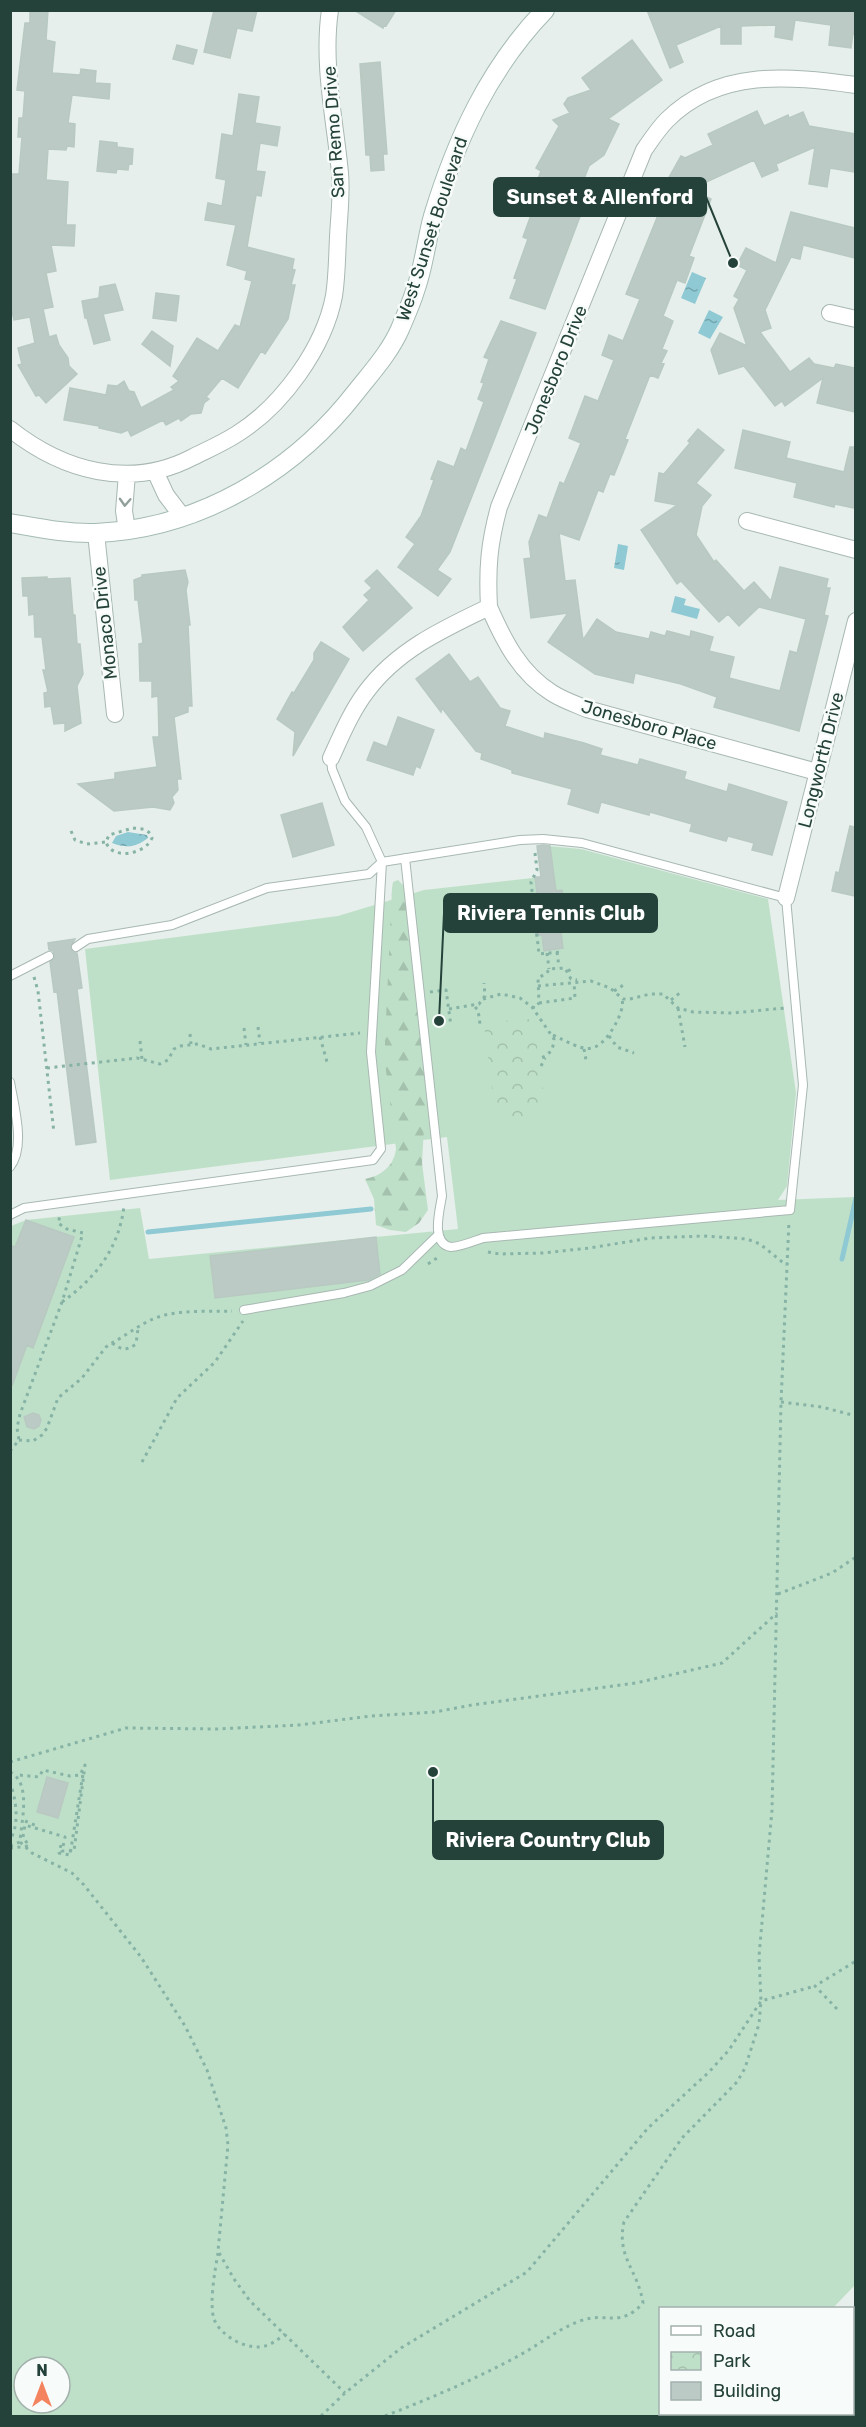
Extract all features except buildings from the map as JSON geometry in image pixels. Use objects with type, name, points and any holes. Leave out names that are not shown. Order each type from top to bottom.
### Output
[{"type":"main road","name":"West Sunset Boulevard","points":[[10,523],[54,531],[96,533],[127,530],[182,516],[226,500],[261,480],[300,453],[336,418],[378,364],[398,332],[416,291],[433,217],[458,143],[485,87],[524,32],[545,10]]},
{"type":"street","name":"San Remo Drive","points":[[155,471],[185,461],[238,434],[278,400],[305,366],[325,330],[334,295],[341,177],[328,62],[330,10]]},
{"type":"street","name":"Jonesboro Drive","points":[[489,607],[487,572],[490,541],[499,507],[644,150],[666,121],[696,96],[740,81],[777,77],[855,85]]},
{"type":"street","points":[[830,313],[855,319]]},
{"type":"street","points":[[10,429],[51,454],[92,472],[127,474],[155,471],[166,495],[182,516]]},
{"type":"street","points":[[127,474],[124,512],[127,530]]},
{"type":"street","points":[[747,520],[855,550]]},
{"type":"street","name":"Monaco Drive","points":[[96,533],[115,714]]},
{"type":"street","points":[[331,758],[365,693],[385,669],[412,647],[489,607]]},
{"type":"street","name":"Jonesboro Place","points":[[489,607],[504,641],[525,671],[552,693],[586,709],[817,772]]},
{"type":"street","name":"Longworth Drive","points":[[786,898],[855,621]]},
{"type":"lane","points":[[10,1215],[24,1208],[373,1160],[381,1149],[371,1052],[382,862],[366,827],[345,801],[332,769],[331,758]]},
{"type":"lane","points":[[76,947],[88,939],[172,925],[267,888],[369,874],[382,862],[405,858],[533,839],[582,843],[786,898],[803,1086],[790,1210],[483,1238],[452,1247],[443,1243],[438,1235],[442,1196],[405,858]]},
{"type":"lane","points":[[10,976],[50,956]]},
{"type":"lane","points":[[10,1082],[18,1154],[10,1167]]},
{"type":"lane","points":[[245,1314],[370,1286],[402,1270],[438,1235]]},
{"type":"path","points":[[133,828],[146,830],[152,838],[145,849],[130,852],[113,851],[106,842],[110,835],[133,828]]},
{"type":"path","points":[[71,831],[75,840],[87,844],[106,842]]},
{"type":"path","points":[[533,839],[537,870],[531,882],[539,954],[559,952],[559,967]]},
{"type":"path","points":[[532,1007],[535,1008],[539,1003],[538,978],[547,973],[549,969],[548,953]]},
{"type":"path","points":[[28,968],[37,984],[54,1133]]},
{"type":"path","points":[[549,969],[573,968]]},
{"type":"path","points":[[568,970],[571,979],[600,984],[614,991],[623,1004]]},
{"type":"path","points":[[538,986],[583,981]]},
{"type":"path","points":[[483,999],[484,982]]},
{"type":"path","points":[[539,1003],[573,999],[576,995],[574,982]]},
{"type":"path","points":[[614,991],[625,984]]},
{"type":"path","points":[[446,990],[451,1026]]},
{"type":"path","points":[[671,1000],[681,992]]},
{"type":"path","points":[[621,998],[628,999],[658,993],[671,1000],[678,1008],[685,1047]]},
{"type":"path","points":[[449,1009],[474,1006],[483,999],[509,994],[520,998],[532,1007],[540,1021],[552,1034],[584,1049],[594,1048],[604,1042],[620,1015],[623,1004],[628,999]]},
{"type":"path","points":[[474,1006],[478,1010],[480,1024]]},
{"type":"path","points":[[678,1008],[693,1012],[732,1013],[796,1007]]},
{"type":"path","points":[[258,1027],[260,1044]]},
{"type":"path","points":[[244,1028],[246,1045]]},
{"type":"path","points":[[47,1068],[142,1059],[164,1063],[176,1047],[191,1044],[211,1049],[373,1032]]},
{"type":"path","points":[[190,1034],[191,1044]]},
{"type":"path","points":[[541,1066],[554,1044],[552,1034]]},
{"type":"path","points":[[609,1036],[617,1047],[634,1053]]},
{"type":"path","points":[[320,1037],[327,1062]]},
{"type":"path","points":[[140,1041],[142,1059]]},
{"type":"path","points":[[584,1049],[586,1060]]},
{"type":"path","points":[[539,1058],[546,1056]]},
{"type":"path","points":[[62,1302],[85,1285],[107,1259],[116,1241],[126,1195]]},
{"type":"path","points":[[10,1451],[19,1440],[17,1428],[20,1414],[62,1302],[83,1233],[67,1229],[58,1223],[61,1204]]},
{"type":"path","points":[[385,2416],[448,2390],[521,2354],[551,2334],[582,2320],[633,2315],[643,2304],[641,2289],[622,2249],[621,2238],[624,2222],[682,2138],[736,2082],[745,2068],[755,2040],[761,2001],[759,1956],[771,1810],[781,1402],[790,1210]]},
{"type":"path","points":[[141,1462],[177,1398],[199,1380],[215,1362],[245,1314]]},
{"type":"path","points":[[112,1343],[121,1349],[128,1349],[136,1344],[138,1329]]},
{"type":"path","points":[[781,1402],[822,1407],[855,1416]]},
{"type":"path","points":[[778,1594],[832,1573],[855,1557]]},
{"type":"path","points":[[10,1762],[126,1728],[218,1730],[299,1725],[371,1716],[435,1712],[636,1683],[722,1663],[777,1613]]},
{"type":"path","points":[[19,1775],[39,1777],[43,1770],[70,1776],[80,1775],[83,1769],[70,1855],[59,1852],[63,1837],[25,1821]]},
{"type":"path","points":[[10,1772],[17,1775],[23,1787],[20,1842]]},
{"type":"path","points":[[10,1782],[15,1797],[13,1836],[10,1840]]},
{"type":"path","points":[[26,1847],[29,1846],[23,1837],[25,1825],[46,1830]]},
{"type":"path","points":[[10,1847],[20,1842]]},
{"type":"path","points":[[20,1842],[39,1856],[72,1873],[103,1907],[141,1957],[185,2026],[207,2070],[219,2101],[228,2145],[213,2304],[214,2319],[224,2334],[242,2343],[258,2347],[272,2344],[285,2334]]},
{"type":"path","points":[[10,1847],[26,1847]]},
{"type":"path","points":[[321,2416],[345,2393],[401,2348],[527,2272],[648,2128],[709,2072],[729,2050],[761,2001],[815,1986],[855,1961]]},
{"type":"path","points":[[815,1986],[837,2010]]},
{"type":"path","points":[[218,2251],[250,2301],[345,2393]]},
{"type":"green space","points":[[537,845],[581,849],[768,899],[796,1093],[787,1186],[778,1200],[855,1197],[855,2285],[834,2307],[659,2307],[659,2415],[724,2415],[723,2416],[11,2416],[11,1226],[26,1220],[140,1208],[149,1259],[458,1229],[447,1137],[110,1180],[85,949],[338,916],[424,890],[541,877]]},
{"type":"green space","points":[[398,880],[404,886],[426,1090],[422,1163],[428,1210],[419,1223],[406,1232],[376,1225],[374,1199],[365,1179],[386,1169],[393,1160],[396,1149],[385,1063],[385,1042],[392,888],[393,882]]},
{"type":"green space","points":[[527,1018],[534,1024],[545,1104],[536,1114],[496,1120],[484,1024]]},
{"type":"water","points":[[692,272],[706,278],[695,304],[681,298]]},
{"type":"water","points":[[709,310],[723,317],[710,339],[698,333]]},
{"type":"water","points":[[618,544],[628,546],[624,570],[614,568]]},
{"type":"water","points":[[675,596],[686,599],[684,605],[700,609],[697,619],[671,612]]},
{"type":"water","points":[[128,832],[147,835],[148,838],[139,844],[130,846],[112,843],[116,836]]},
{"type":"waterway","points":[[842,1259],[856,1198]]},
{"type":"waterway","points":[[148,1232],[371,1209]]},
{"type":"place","name":"Sunset & Allenford","points":[[733,263]]},
{"type":"place","name":"Riviera Tennis Club","points":[[439,1021]]},
{"type":"place","name":"Riviera Country Club","points":[[433,1772]]}]
